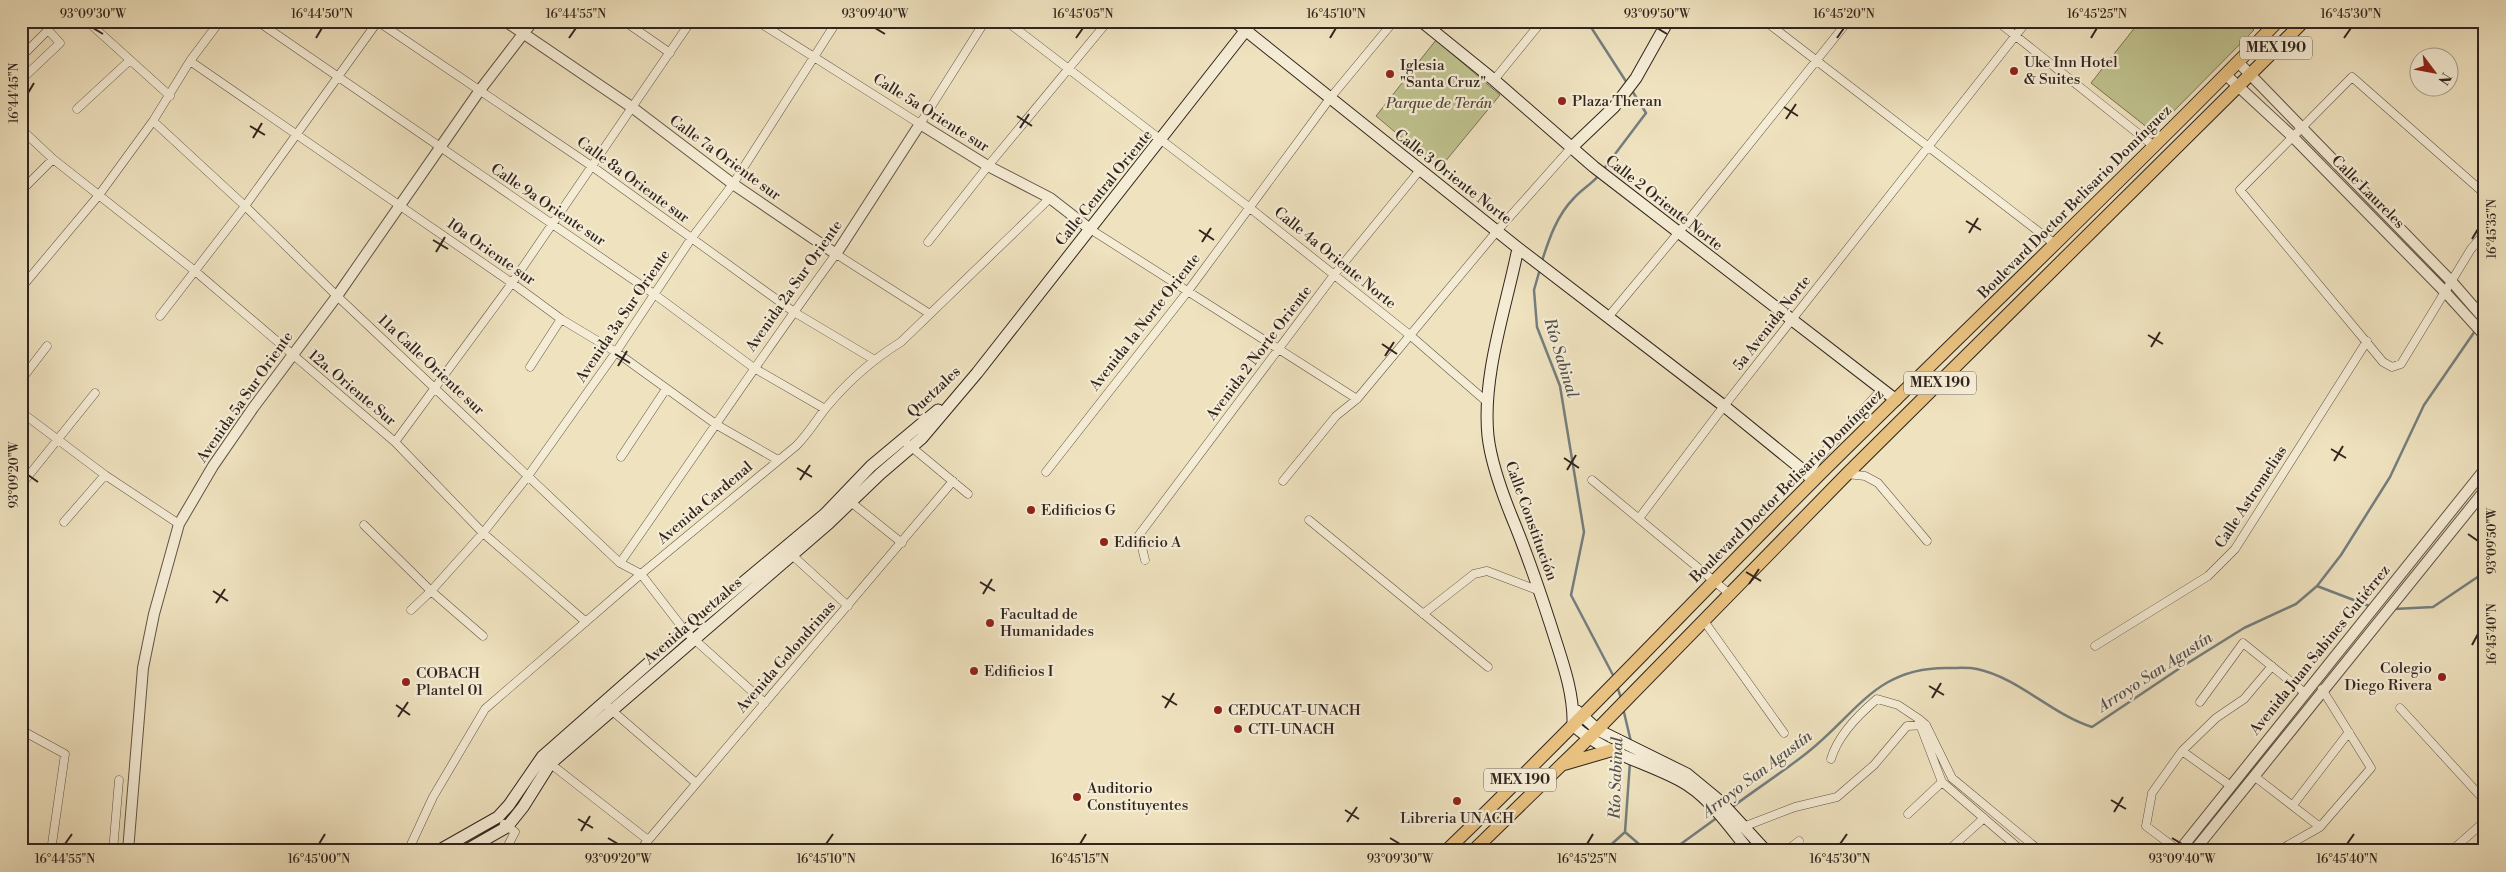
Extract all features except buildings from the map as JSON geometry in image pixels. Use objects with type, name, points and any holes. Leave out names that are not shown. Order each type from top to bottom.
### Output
[{"type":"main road","name":"Calle 3 Oriente Norte","points":[[1234,21],[1249,26],[1331,97],[1497,230],[1521,253],[1558,277],[1609,316]]},
{"type":"main road","name":"Calle 2 Oriente Norte","points":[[1421,21],[1494,80],[1611,181],[1680,232],[1791,321],[1896,400]]},
{"type":"main road","points":[[1571,148],[1614,107],[1636,78],[1668,21]]},
{"type":"main road","name":"MEX 190","points":[[1473,851],[1633,694],[1847,474],[2304,21]]},
{"type":"main road","name":"MEX 190","points":[[2239,63],[2274,25]]},
{"type":"main road","name":"Calle Central Oriente","points":[[977,373],[1161,141],[1249,26]]},
{"type":"main road","name":"Boulevard Doctor Belisario Domínguez","points":[[1446,851],[1524,776],[1573,725],[1582,710],[1622,674],[1813,482],[2239,63]]},
{"type":"main road","name":"Calle Constitución","points":[[1521,253],[1486,402],[1488,436],[1495,470],[1540,591],[1563,662],[1582,710]]},
{"type":"main road","points":[[1609,316],[1724,406],[1813,482]]},
{"type":"main road","name":"Quetzales","points":[[907,444],[977,373]]},
{"type":"main road","name":"Avenida Quetzales","points":[[498,817],[546,760],[608,707],[694,640],[792,555],[848,499],[871,466],[907,444]]},
{"type":"main road","points":[[1813,482],[1847,474]]},
{"type":"main road","points":[[1807,515],[1813,482]]},
{"type":"main road","name":"Avenida Quetzales","points":[[608,707],[685,631],[848,499]]},
{"type":"main road","points":[[1582,710],[1622,741],[1686,774],[1730,820],[1749,851]]},
{"type":"main road","points":[[1573,725],[1588,739],[1686,784],[1718,806]]},
{"type":"main road","points":[[1562,765],[1614,751]]},
{"type":"main road","name":"Avenida Quetzales","points":[[511,830],[546,760]]},
{"type":"main road","points":[[438,851],[498,817]]},
{"type":"main road","points":[[1730,820],[1743,827],[1766,851]]},
{"type":"main road","points":[[465,851],[511,830]]},
{"type":"street","points":[[87,21],[170,96]]},
{"type":"street","points":[[21,288],[99,195],[153,121],[190,61],[220,21]]},
{"type":"street","name":"Calle 9a Oriente sur","points":[[257,21],[337,78],[654,294],[754,368],[825,409]]},
{"type":"street","points":[[160,316],[245,206],[378,21]]},
{"type":"street","name":"Calle 8a Oriente sur","points":[[378,21],[592,167],[794,312],[872,359]]},
{"type":"street","name":"Calle 7a Oriente sur","points":[[505,21],[633,108],[733,184],[836,254],[930,314]]},
{"type":"street","name":"Avenida 5a Sur Oriente","points":[[128,851],[143,668],[154,614],[179,524],[213,466],[292,355],[337,296],[480,90],[532,21]]},
{"type":"street","points":[[624,21],[670,53]]},
{"type":"street","points":[[396,442],[512,282],[691,21]]},
{"type":"street","name":"Calle 5a Oriente sur","points":[[757,21],[988,166],[1050,198],[1090,229]]},
{"type":"street","name":"Avenida 3a Sur Oriente","points":[[411,610],[431,591],[483,533],[528,476],[616,352],[691,239],[733,184],[837,21]]},
{"type":"street","name":"Avenida 2a Sur Oriente","points":[[620,563],[717,425],[754,368],[836,254],[985,21]]},
{"type":"street","name":"Calle 4a Oriente Norte","points":[[1006,21],[1250,208],[1411,336],[1486,402]]},
{"type":"street","points":[[928,242],[1108,21]]},
{"type":"street","name":"Avenida 1a Norte Oriente","points":[[1046,472],[1188,291],[1331,97],[1394,21]]},
{"type":"street","points":[[1494,80],[1542,21]]},
{"type":"street","points":[[1765,21],[2056,245]]},
{"type":"street","points":[[1609,316],[1680,232],[1848,21]]},
{"type":"street","points":[[1997,21],[2155,147]]},
{"type":"street","name":"5a Avenida Norte","points":[[1640,517],[1724,406],[2027,21]]},
{"type":"street","points":[[2258,21],[2274,25]]},
{"type":"street","points":[[21,57],[48,30],[60,44],[21,80]]},
{"type":"street","points":[[77,109],[130,61]]},
{"type":"street","name":"10a Oriente sur","points":[[190,61],[512,282],[561,319],[616,352],[717,425],[778,460]]},
{"type":"street","name":"Calle Laureles","points":[[2239,63],[2452,282],[2485,336]]},
{"type":"street","name":"Calle Laureles","points":[[2226,75],[2293,137],[2446,293],[2485,320]]},
{"type":"street","points":[[2485,194],[2352,77],[2240,190],[2383,362],[2392,367],[2401,364],[2446,293],[2471,249],[2485,233]]},
{"type":"street","name":"11a Calle Oriente sur","points":[[153,121],[245,206],[337,296],[437,388],[620,563],[641,574],[685,631],[764,703]]},
{"type":"street","name":"12a. Oriente Sur","points":[[21,129],[53,159],[196,271],[396,442],[483,533],[586,622]]},
{"type":"street","points":[[1283,481],[1336,416],[1357,399],[1497,230],[1571,148]]},
{"type":"street","points":[[21,191],[53,159]]},
{"type":"street","name":"Avenida 2 Norte Oriente","points":[[1145,560],[1140,535],[1334,275],[1420,170]]},
{"type":"street","name":"Avenida Cardenal","points":[[408,851],[433,797],[485,709],[641,574],[808,434],[825,409],[872,359],[901,342],[1050,198]]},
{"type":"street","points":[[1090,229],[1357,399]]},
{"type":"street","points":[[530,367],[561,319]]},
{"type":"street","name":"Calle Astromelias","points":[[2095,646],[2208,576],[2235,549],[2367,342]]},
{"type":"street","points":[[21,380],[47,346]]},
{"type":"street","points":[[621,457],[666,389]]},
{"type":"street","points":[[1813,482],[1811,471],[1818,459],[1882,389]]},
{"type":"street","points":[[21,485],[95,393]]},
{"type":"street","points":[[21,412],[57,441],[179,524]]},
{"type":"street","points":[[907,444],[968,494]]},
{"type":"street","name":"Avenida Juan Sabines Gutiérrez","points":[[2179,851],[2485,469]]},
{"type":"street","points":[[1847,474],[1865,476],[1878,483],[1927,541]]},
{"type":"street","points":[[64,522],[105,475]]},
{"type":"street","points":[[1592,480],[1640,517],[1731,595]]},
{"type":"street","name":"Avenida Golondrinas","points":[[640,851],[953,481]]},
{"type":"street","points":[[2194,851],[2322,689],[2387,613],[2485,490]]},
{"type":"street","points":[[848,499],[902,543]]},
{"type":"street","points":[[1309,520],[1488,667]]},
{"type":"street","points":[[364,525],[431,591],[483,636]]},
{"type":"street","points":[[792,555],[848,606]]},
{"type":"street","points":[[2414,556],[2423,568]]},
{"type":"street","points":[[1423,614],[1474,574],[1487,571],[1540,591]]},
{"type":"street","points":[[1704,622],[1784,733]]},
{"type":"street","points":[[2200,702],[2244,643],[2306,693]]},
{"type":"street","points":[[2337,653],[2347,659]]},
{"type":"street","points":[[2179,851],[2146,826],[2152,793],[2182,751],[2216,718],[2244,699],[2272,666]]},
{"type":"street","points":[[2278,851],[2320,827],[2371,768],[2322,689]]},
{"type":"street","points":[[1831,759],[1834,747],[1859,713],[1877,699],[1898,705],[1921,723],[1952,778],[2040,851]]},
{"type":"street","points":[[608,707],[696,783]]},
{"type":"street","points":[[2400,708],[2485,801]]},
{"type":"street","points":[[1921,723],[1942,782],[2022,851]]},
{"type":"street","points":[[1743,827],[1795,807],[1836,797],[1874,765],[1907,726],[1921,723]]},
{"type":"street","points":[[21,730],[65,754],[50,851]]},
{"type":"street","points":[[2293,805],[2348,732]]},
{"type":"street","points":[[2182,751],[2230,786]]},
{"type":"street","points":[[546,760],[648,840]]},
{"type":"street","points":[[2254,776],[2320,827]]},
{"type":"street","points":[[113,851],[119,780]]},
{"type":"street","points":[[1908,814],[1942,782]]},
{"type":"street","points":[[1963,800],[1969,793]]},
{"type":"street","points":[[2221,798],[2230,806]]},
{"type":"street","points":[[498,817],[511,830],[505,851]]},
{"type":"street","points":[[1952,847],[1984,818]]},
{"type":"street","points":[[2451,851],[2485,821]]},
{"type":"street","points":[[1786,851],[1799,841]]},
{"type":"green space","points":[[2140,21],[2241,21],[2254,30],[2153,132],[2091,83]]},
{"type":"green space","name":"Parque de Terán","points":[[1436,40],[1500,95],[1439,169],[1376,116]]},
{"type":"waterway","name":"Río Sabinal","points":[[1587,21],[1627,83]]},
{"type":"waterway","name":"Río Sabinal","points":[[1603,170],[1646,113],[1631,89]]},
{"type":"waterway","name":"Río Sabinal","points":[[1542,261],[1551,236],[1563,212],[1577,195],[1600,174]]},
{"type":"waterway","name":"Río Sabinal","points":[[1540,269],[1534,290],[1537,327],[1560,386],[1584,532],[1571,595],[1614,677]]},
{"type":"waterway","name":"Arroyo San Agustín","points":[[1731,808],[1808,752],[1870,694],[1886,683],[1904,675],[1925,669],[1977,669],[2007,680],[2063,714],[2092,727],[2244,628],[2296,604],[2317,586],[2341,555],[2390,477],[2424,405],[2475,331]]},
{"type":"waterway","points":[[2394,609],[2433,607],[2485,572]]},
{"type":"waterway","points":[[2317,586],[2372,607]]},
{"type":"waterway","name":"Río Sabinal","points":[[1617,686],[1621,698]]},
{"type":"waterway","name":"Río Sabinal","points":[[1623,708],[1631,742]]},
{"type":"waterway","name":"Río Sabinal","points":[[1604,851],[1625,832],[1630,762]]},
{"type":"waterway","name":"Arroyo San Agustín","points":[[1659,851],[1678,846],[1718,817]]},
{"type":"waterway","name":"Arroyo San Agustín","points":[[1625,832],[1647,851]]},
{"type":"place","name":"Uke Inn Hotel & Suites","points":[[2014,71]]},
{"type":"place","name":"Iglesia \"Santa Cruz\"","points":[[1390,74]]},
{"type":"place","name":"Plaza Theran","points":[[1562,101]]},
{"type":"place","name":"Edificios G","points":[[1031,510]]},
{"type":"place","name":"Edificio A","points":[[1104,542]]},
{"type":"place","name":"Facultad de Humanidades","points":[[990,623]]},
{"type":"place","name":"Edificios I","points":[[974,671]]},
{"type":"place","name":"Colegio Diego Rivera","points":[[2442,677]]},
{"type":"place","name":"COBACH Plantel 01","points":[[406,682]]},
{"type":"place","name":"CEDUCAT-UNACH","points":[[1218,710]]},
{"type":"place","name":"CTI-UNACH","points":[[1238,729]]},
{"type":"place","name":"Auditorio Constituyentes","points":[[1077,797]]},
{"type":"place","name":"Libreria UNACH","points":[[1457,801]]}]
